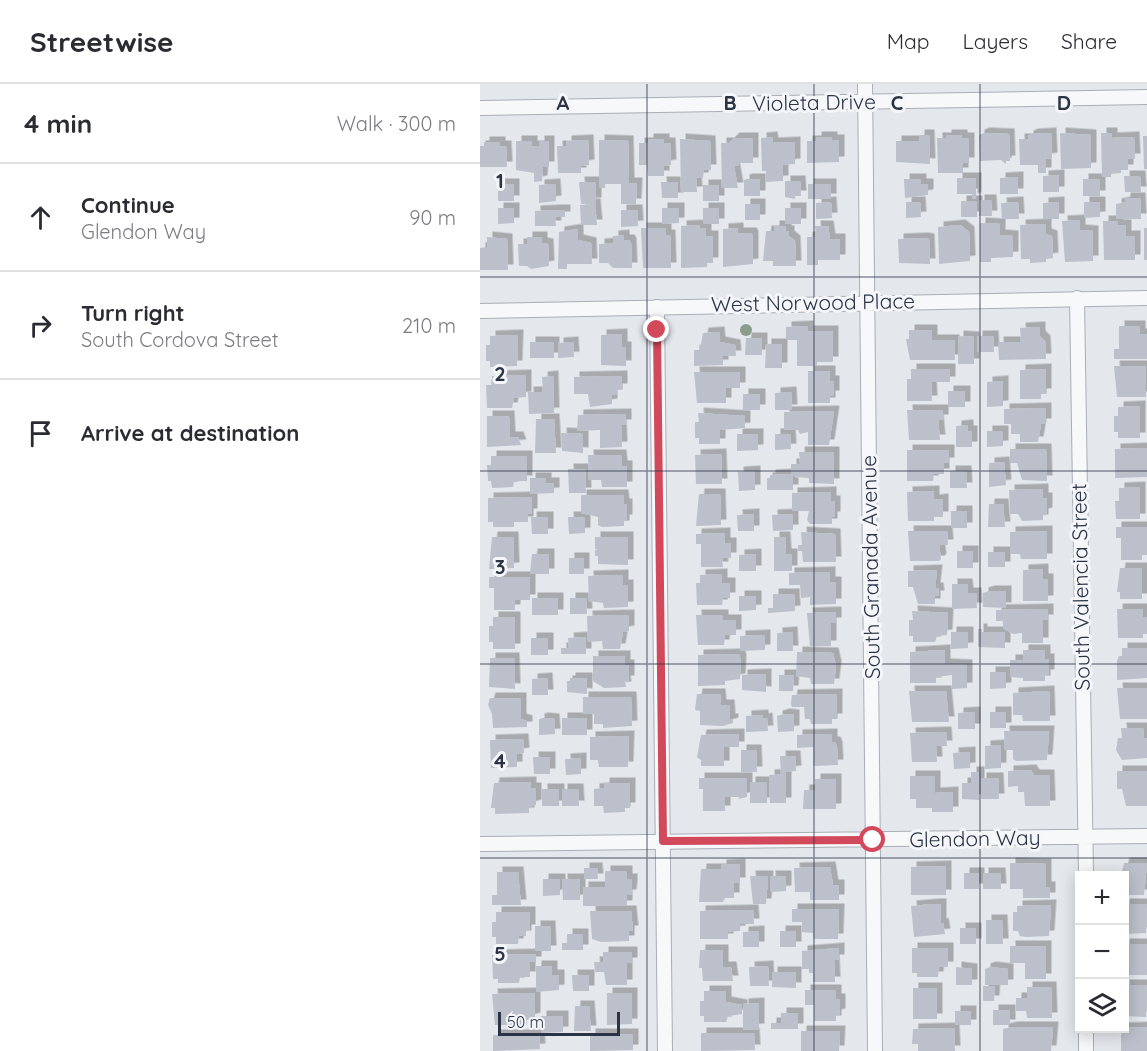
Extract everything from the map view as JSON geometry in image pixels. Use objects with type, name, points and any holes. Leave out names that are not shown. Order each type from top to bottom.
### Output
[{"type":"street","name":"South Granada Avenue","points":[[865,84],[874,1051]]},
{"type":"street","name":"Violeta Drive","points":[[480,108],[1147,97]]},
{"type":"street","name":"South Valencia Street","points":[[1077,298],[1086,871]]},
{"type":"street","name":"West Norwood Place","points":[[480,311],[1147,298]]},
{"type":"street","points":[[657,307],[665,1051]]},
{"type":"street","name":"Glendon Way","points":[[480,844],[1147,836]]},
{"type":"street","points":[[1086,1033],[1086,1051]]},
{"type":"building","points":[[984,133],[1009,134],[1010,161],[1006,161],[1006,164],[1001,160],[980,161],[979,135]]},
{"type":"building","points":[[1051,133],[1052,158],[1046,159],[1046,173],[1038,173],[1038,165],[1020,165],[1019,139],[1028,139],[1028,136],[1033,134]]},
{"type":"building","points":[[1060,133],[1091,135],[1091,168],[1061,169]]},
{"type":"building","points":[[1101,133],[1112,133],[1112,138],[1134,137],[1135,159],[1128,159],[1128,170],[1111,174],[1111,177],[1102,177]]},
{"type":"building","points":[[919,135],[929,135],[930,164],[896,162],[896,141],[919,141]]},
{"type":"building","points":[[946,135],[962,135],[962,138],[969,138],[969,163],[963,163],[963,173],[938,173],[937,138],[946,138]]},
{"type":"building","points":[[1143,136],[1147,136],[1147,169],[1144,169]]},
{"type":"building","points":[[772,137],[773,143],[795,142],[795,164],[783,165],[783,181],[766,182],[766,171],[762,171],[761,138]]},
{"type":"building","points":[[816,137],[832,137],[832,140],[839,140],[839,162],[807,163],[807,141],[816,141]]},
{"type":"building","points":[[734,138],[753,138],[753,163],[739,163],[739,166],[734,166],[738,188],[722,188],[721,143],[729,143]]},
{"type":"building","points":[[648,139],[664,139],[664,143],[670,143],[671,165],[664,166],[664,176],[648,176],[647,165],[639,165],[639,143],[648,143]]},
{"type":"building","points":[[680,139],[710,141],[711,170],[704,170],[703,178],[696,178],[697,192],[681,192]]},
{"type":"building","points":[[588,140],[589,165],[581,166],[581,173],[558,173],[557,146],[566,146],[566,141]]},
{"type":"building","points":[[599,140],[628,141],[629,183],[637,183],[636,204],[621,204],[621,184],[605,184],[605,188],[599,188]]},
{"type":"building","points":[[516,141],[532,141],[532,146],[539,146],[539,141],[549,141],[549,167],[543,167],[542,181],[534,182],[534,173],[516,170]]},
{"type":"building","points":[[484,142],[500,142],[500,146],[506,146],[507,167],[480,167],[480,146],[484,146]]},
{"type":"building","points":[[1059,175],[1059,192],[1043,192],[1043,176]]},
{"type":"building","points":[[1124,176],[1140,176],[1141,192],[1125,192]]},
{"type":"building","points":[[1018,177],[1018,194],[1000,194],[1000,178]]},
{"type":"building","points":[[957,178],[976,178],[976,198],[972,199],[972,194],[957,194]]},
{"type":"building","points":[[760,179],[760,196],[744,196],[744,180]]},
{"type":"building","points":[[904,179],[921,179],[921,184],[928,184],[928,195],[905,198]]},
{"type":"building","points":[[1083,179],[1100,179],[1100,196],[1083,196]]},
{"type":"building","points":[[785,181],[800,181],[801,196],[795,196],[795,199],[785,197]]},
{"type":"building","points":[[579,182],[596,182],[596,203],[581,204]]},
{"type":"building","points":[[661,182],[678,182],[678,198],[662,198]]},
{"type":"building","points":[[498,184],[514,184],[514,201],[498,201]]},
{"type":"building","points":[[555,184],[556,201],[539,203],[539,185]]},
{"type":"building","points":[[808,184],[831,184],[831,199],[808,199]]},
{"type":"building","points":[[703,185],[719,185],[719,201],[703,201]]},
{"type":"building","points":[[1125,198],[1140,198],[1141,219],[1116,219],[1116,204],[1125,202]]},
{"type":"building","points":[[979,200],[991,200],[992,216],[979,216]]},
{"type":"building","points":[[961,201],[977,201],[977,217],[961,217]]},
{"type":"building","points":[[831,202],[832,218],[816,219],[816,203]]},
{"type":"building","points":[[906,202],[920,202],[921,217],[906,218]]},
{"type":"building","points":[[1018,202],[1019,219],[1002,219],[1001,203]]},
{"type":"building","points":[[1059,202],[1059,219],[1043,219],[1043,203]]},
{"type":"building","points":[[1084,202],[1100,202],[1100,217],[1084,218]]},
{"type":"building","points":[[595,204],[597,225],[581,225],[580,205]]},
{"type":"building","points":[[745,204],[760,204],[760,220],[745,220]]},
{"type":"building","points":[[498,208],[514,208],[514,223],[498,224]]},
{"type":"building","points":[[662,208],[679,208],[679,223],[662,224]]},
{"type":"building","points":[[703,208],[719,208],[719,224],[703,224]]},
{"type":"building","points":[[785,208],[801,208],[801,224],[785,224]]},
{"type":"building","points":[[565,210],[565,217],[555,217],[556,226],[535,226],[535,211]]},
{"type":"building","points":[[621,210],[637,210],[638,226],[621,227]]},
{"type":"building","points":[[1080,220],[1080,230],[1093,231],[1093,261],[1065,262],[1062,221]]},
{"type":"building","points":[[1103,221],[1118,221],[1118,225],[1126,225],[1126,236],[1135,236],[1135,260],[1104,260]]},
{"type":"building","points":[[980,223],[1000,224],[1000,235],[1013,236],[1013,257],[991,258],[991,262],[980,262]]},
{"type":"building","points":[[1046,224],[1046,234],[1052,236],[1053,258],[1046,259],[1046,262],[1030,263],[1030,259],[1021,259],[1020,225]]},
{"type":"building","points":[[700,225],[700,229],[706,228],[706,236],[713,236],[713,263],[707,263],[707,267],[681,268],[681,226]]},
{"type":"building","points":[[960,225],[969,232],[970,261],[939,264],[938,227]]},
{"type":"building","points":[[774,226],[786,226],[789,236],[795,241],[796,266],[773,266],[773,261],[763,261],[766,231],[774,231]]},
{"type":"building","points":[[815,226],[828,226],[830,239],[840,239],[840,260],[818,260],[818,265],[807,265],[807,237],[816,237]]},
{"type":"building","points":[[641,228],[666,228],[666,235],[670,235],[671,268],[643,268]]},
{"type":"building","points":[[738,228],[738,233],[751,233],[753,236],[753,264],[723,267],[723,229]]},
{"type":"building","points":[[1144,228],[1147,228],[1147,260],[1144,260]]},
{"type":"building","points":[[578,229],[578,240],[591,243],[592,264],[567,264],[567,269],[558,269],[559,232]]},
{"type":"building","points":[[624,235],[624,240],[629,240],[631,243],[632,268],[613,268],[608,263],[599,263],[599,244],[613,243],[613,236]]},
{"type":"building","points":[[487,237],[507,239],[508,270],[480,270],[480,248],[487,247]]},
{"type":"building","points":[[527,237],[542,237],[542,243],[548,244],[549,266],[531,269],[527,266],[519,266],[518,244],[527,244]]},
{"type":"building","points":[[898,239],[929,239],[930,264],[899,263]]},
{"type":"building","points":[[808,326],[808,331],[833,331],[833,362],[817,362],[817,366],[797,366],[797,340],[786,340],[786,327]]},
{"type":"building","points":[[1119,326],[1140,326],[1140,334],[1147,334],[1147,359],[1114,359],[1114,349],[1119,349]]},
{"type":"building","points":[[1040,327],[1040,336],[1045,341],[1046,359],[999,360],[998,342],[1021,342],[1020,328]]},
{"type":"building","points":[[909,330],[932,330],[932,340],[954,340],[955,360],[910,360],[906,339],[909,339]]},
{"type":"building","points":[[719,332],[720,342],[735,345],[736,356],[723,356],[723,365],[694,366],[694,350],[700,350],[703,333]]},
{"type":"building","points":[[622,334],[622,347],[626,347],[626,366],[601,365],[601,335]]},
{"type":"building","points":[[518,335],[517,366],[490,367],[490,361],[486,361],[486,345],[490,345],[490,336]]},
{"type":"building","points":[[958,336],[974,337],[974,364],[958,364]]},
{"type":"building","points":[[977,336],[993,336],[994,352],[977,352]]},
{"type":"building","points":[[746,338],[762,338],[762,355],[745,355]]},
{"type":"building","points":[[530,342],[554,342],[554,358],[530,358]]},
{"type":"building","points":[[573,342],[574,357],[558,358],[558,343]]},
{"type":"building","points":[[766,344],[782,344],[782,368],[765,368]]},
{"type":"building","points":[[1114,366],[1146,366],[1146,397],[1117,397]]},
{"type":"building","points":[[911,369],[950,369],[950,382],[931,382],[932,401],[907,401],[907,379],[911,379]]},
{"type":"building","points":[[1046,369],[1046,394],[1041,394],[1041,399],[1020,399],[1020,370]]},
{"type":"building","points":[[808,371],[830,371],[830,381],[834,381],[834,396],[830,396],[830,403],[808,403]]},
{"type":"building","points":[[694,372],[740,372],[740,388],[726,388],[726,403],[697,403]]},
{"type":"building","points":[[526,375],[526,397],[514,398],[512,408],[487,408],[486,385],[492,385],[492,376]]},
{"type":"building","points":[[553,376],[554,413],[529,414],[528,392],[543,392],[542,377]]},
{"type":"building","points":[[622,376],[622,389],[617,389],[617,395],[612,395],[612,404],[590,407],[588,394],[574,394],[574,377]]},
{"type":"building","points":[[1003,381],[1003,406],[987,407],[987,382]]},
{"type":"building","points":[[948,391],[965,391],[965,407],[948,407]]},
{"type":"building","points":[[791,392],[792,410],[775,410],[775,393]]},
{"type":"building","points":[[743,394],[760,394],[760,410],[743,410]]},
{"type":"building","points":[[1140,406],[1140,438],[1118,438],[1118,432],[1114,432],[1114,416],[1118,416],[1118,407]]},
{"type":"building","points":[[1046,408],[1046,424],[1041,424],[1038,442],[1020,442],[1020,434],[1011,434],[1011,424],[1004,424],[1004,409]]},
{"type":"building","points":[[907,410],[943,410],[943,420],[938,420],[940,440],[909,440]]},
{"type":"building","points":[[834,411],[829,445],[808,445],[808,432],[800,434],[798,430],[784,430],[784,412]]},
{"type":"building","points":[[698,413],[745,416],[745,428],[720,430],[720,444],[699,444],[699,438],[695,438],[695,422],[699,422]]},
{"type":"building","points":[[626,414],[626,425],[621,425],[622,447],[600,448],[600,430],[577,431],[578,415]]},
{"type":"building","points":[[487,416],[509,416],[510,437],[518,437],[521,445],[487,447]]},
{"type":"building","points":[[536,419],[554,419],[556,453],[535,453]]},
{"type":"building","points":[[968,425],[968,431],[972,431],[972,447],[956,447],[956,426]]},
{"type":"building","points":[[987,431],[1003,431],[1003,446],[987,447]]},
{"type":"building","points":[[561,433],[583,434],[583,453],[562,451]]},
{"type":"building","points":[[737,434],[758,434],[758,450],[737,451]]},
{"type":"building","points":[[775,434],[790,434],[791,449],[775,450]]},
{"type":"building","points":[[1147,448],[1147,477],[1115,478],[1115,449]]},
{"type":"building","points":[[1010,449],[1046,449],[1047,481],[1022,480],[1017,463],[1010,463]]},
{"type":"building","points":[[907,450],[949,450],[949,463],[944,463],[944,474],[934,474],[933,481],[907,481]]},
{"type":"building","points":[[799,452],[834,452],[834,484],[809,483],[809,478],[795,477],[793,474],[793,490],[767,490],[767,478],[770,478],[770,475],[791,474],[791,464],[800,464]]},
{"type":"building","points":[[721,454],[722,484],[696,484],[695,455]]},
{"type":"building","points":[[588,455],[621,455],[622,466],[627,466],[627,487],[602,487],[601,480],[589,480]]},
{"type":"building","points":[[491,456],[527,456],[527,481],[514,481],[513,487],[492,488],[491,481],[488,481],[487,465],[491,465]]},
{"type":"building","points":[[1004,462],[1006,485],[989,487],[989,463]]},
{"type":"building","points":[[568,469],[585,469],[586,493],[569,493]]},
{"type":"building","points":[[755,471],[755,490],[739,491],[738,472]]},
{"type":"building","points":[[950,471],[966,471],[967,488],[950,488]]},
{"type":"building","points":[[530,478],[546,478],[546,483],[554,483],[554,493],[530,494]]},
{"type":"building","points":[[1140,487],[1140,519],[1116,519],[1115,501],[1119,501],[1119,488]]},
{"type":"building","points":[[1043,489],[1043,498],[1047,498],[1047,513],[1043,514],[1043,520],[1022,521],[1018,514],[1010,514],[1009,490]]},
{"type":"building","points":[[934,491],[934,500],[943,499],[943,517],[934,517],[934,521],[908,521],[907,492]]},
{"type":"building","points":[[831,492],[831,501],[835,501],[835,517],[832,517],[832,524],[810,524],[807,520],[809,511],[792,511],[792,493]]},
{"type":"building","points":[[699,494],[720,494],[721,525],[696,526]]},
{"type":"building","points":[[581,495],[623,495],[624,504],[627,504],[627,520],[624,520],[624,526],[602,527],[598,525],[598,517],[581,513]]},
{"type":"building","points":[[532,497],[532,514],[528,514],[528,522],[514,522],[514,527],[493,527],[493,522],[488,522],[488,498]]},
{"type":"building","points":[[989,504],[1003,504],[1005,527],[988,527]]},
{"type":"building","points":[[951,511],[967,511],[967,528],[951,528]]},
{"type":"building","points":[[754,514],[754,531],[738,531],[737,515]]},
{"type":"building","points":[[793,514],[793,530],[773,531],[772,515]]},
{"type":"building","points":[[531,517],[548,517],[548,534],[532,534]]},
{"type":"building","points":[[568,517],[585,517],[585,533],[569,534]]},
{"type":"building","points":[[1116,527],[1147,527],[1147,555],[1142,555],[1142,560],[1121,560],[1121,538],[1116,538]]},
{"type":"building","points":[[908,531],[947,531],[948,545],[939,545],[941,559],[939,561],[910,561]]},
{"type":"building","points":[[1047,531],[1047,559],[1021,559],[1020,554],[1010,554],[1010,532]]},
{"type":"building","points":[[801,532],[835,534],[836,562],[803,562],[802,551],[798,551],[798,545],[802,545]]},
{"type":"building","points":[[725,533],[725,543],[731,543],[731,558],[722,558],[723,567],[701,567],[701,544],[696,544],[696,534]]},
{"type":"building","points":[[492,537],[513,537],[514,568],[489,569]]},
{"type":"building","points":[[595,537],[628,537],[628,565],[598,564],[598,556],[595,556],[595,550],[598,550],[595,549]]},
{"type":"building","points":[[774,537],[785,537],[786,554],[792,554],[792,571],[774,571]]},
{"type":"building","points":[[957,551],[973,551],[973,568],[957,568]]},
{"type":"building","points":[[988,552],[1005,552],[1005,567],[988,567]]},
{"type":"building","points":[[532,554],[549,554],[549,574],[530,574]]},
{"type":"building","points":[[756,554],[756,571],[739,571],[739,555]]},
{"type":"building","points":[[569,558],[584,558],[584,574],[569,574]]},
{"type":"building","points":[[1120,568],[1142,568],[1142,599],[1120,599],[1120,592],[1117,592]]},
{"type":"building","points":[[1043,569],[1043,579],[1048,579],[1048,601],[1023,601],[1023,570]]},
{"type":"building","points":[[937,570],[935,588],[938,588],[939,596],[935,596],[935,604],[918,604],[913,587],[908,587],[908,571]]},
{"type":"building","points":[[830,572],[830,582],[836,582],[836,604],[810,605],[810,597],[801,598],[800,585],[789,585],[789,573]]},
{"type":"building","points":[[722,574],[722,583],[730,583],[730,598],[723,598],[722,605],[697,605],[696,583],[700,583],[700,575]]},
{"type":"building","points":[[623,575],[623,585],[628,585],[628,607],[604,608],[603,603],[589,601],[588,576]]},
{"type":"building","points":[[489,577],[530,577],[530,600],[515,600],[515,610],[494,610],[494,588],[489,588]]},
{"type":"building","points":[[952,584],[967,584],[968,593],[976,593],[977,608],[952,609]]},
{"type":"building","points":[[1006,591],[1006,608],[983,607],[983,593]]},
{"type":"building","points":[[773,594],[794,594],[795,611],[768,613],[768,608],[773,608]]},
{"type":"building","points":[[739,596],[756,596],[756,610],[739,611]]},
{"type":"building","points":[[532,598],[558,598],[558,615],[532,615]]},
{"type":"building","points":[[570,598],[586,598],[587,614],[570,614]]},
{"type":"building","points":[[1048,609],[1048,620],[1043,620],[1043,643],[1022,643],[1022,633],[1013,634],[1003,628],[1003,621],[996,621],[996,610]]},
{"type":"building","points":[[1117,609],[1143,609],[1143,617],[1147,617],[1147,634],[1143,634],[1143,638],[1118,638]]},
{"type":"building","points":[[912,611],[948,613],[947,635],[937,636],[935,642],[913,642],[913,636],[909,636],[909,620],[913,620]]},
{"type":"building","points":[[836,612],[836,623],[831,623],[831,646],[810,646],[807,613]]},
{"type":"building","points":[[629,615],[629,631],[623,632],[620,649],[603,649],[602,641],[588,642],[587,616]]},
{"type":"building","points":[[696,615],[723,615],[723,620],[736,620],[736,635],[725,635],[724,645],[698,645]]},
{"type":"building","points":[[493,617],[515,617],[515,649],[493,649],[493,642],[489,642],[489,626],[493,626]]},
{"type":"building","points":[[978,629],[982,629],[982,632],[1005,632],[1005,648],[978,647]]},
{"type":"building","points":[[792,632],[793,651],[777,651],[777,633]]},
{"type":"building","points":[[951,632],[968,632],[968,648],[951,649]]},
{"type":"building","points":[[765,635],[765,650],[740,651],[740,636]]},
{"type":"building","points":[[586,637],[586,654],[561,654],[561,648],[569,648],[568,638]]},
{"type":"building","points":[[531,638],[548,638],[548,655],[531,655]]},
{"type":"building","points":[[1122,648],[1147,648],[1147,678],[1117,680],[1117,661],[1119,656],[1122,656]]},
{"type":"building","points":[[945,650],[945,664],[967,665],[967,688],[952,689],[952,675],[936,677],[936,683],[910,683],[910,652]]},
{"type":"building","points":[[1023,650],[1045,650],[1045,659],[1049,659],[1049,675],[1045,675],[1045,681],[1023,681],[1023,678],[1010,677],[1010,660],[1023,660]]},
{"type":"building","points":[[797,652],[833,653],[836,666],[834,684],[811,684],[810,678],[796,676]]},
{"type":"building","points":[[739,654],[740,679],[725,681],[725,685],[698,686],[698,655]]},
{"type":"building","points":[[593,656],[625,656],[625,665],[629,665],[629,681],[625,681],[626,687],[604,688],[593,681]]},
{"type":"building","points":[[490,658],[514,658],[515,689],[489,687]]},
{"type":"building","points":[[990,672],[1006,672],[1006,688],[990,689]]},
{"type":"building","points":[[766,674],[766,692],[742,690],[742,675]]},
{"type":"building","points":[[779,675],[794,675],[793,691],[779,691]]},
{"type":"building","points":[[547,678],[548,695],[532,695],[532,679]]},
{"type":"building","points":[[570,678],[587,678],[587,694],[567,692],[567,681],[570,681]]},
{"type":"building","points":[[1117,688],[1147,688],[1147,719],[1120,719]]},
{"type":"building","points":[[909,691],[946,691],[949,722],[912,722]]},
{"type":"building","points":[[1049,691],[1050,721],[1023,721],[1022,715],[1013,715],[1013,693]]},
{"type":"building","points":[[697,694],[720,694],[721,705],[729,705],[730,719],[733,719],[733,723],[723,726],[700,725],[700,711],[695,710]]},
{"type":"building","points":[[837,694],[837,719],[832,719],[832,724],[811,724],[810,719],[805,719],[804,707],[792,707],[791,704],[792,695]]},
{"type":"building","points":[[583,697],[631,697],[632,726],[603,728],[603,724],[594,724],[594,714],[583,714]]},
{"type":"building","points":[[490,698],[521,698],[521,719],[527,721],[527,727],[493,728],[492,714],[488,705]]},
{"type":"building","points":[[975,712],[975,729],[958,729],[958,713]]},
{"type":"building","points":[[990,712],[1006,712],[1006,728],[990,728]]},
{"type":"building","points":[[763,715],[763,719],[767,718],[768,731],[746,732],[746,716]]},
{"type":"building","points":[[794,715],[794,731],[778,732],[777,716]]},
{"type":"building","points":[[562,718],[587,718],[587,735],[562,735]]},
{"type":"building","points":[[539,719],[554,719],[555,734],[539,735]]},
{"type":"building","points":[[1121,728],[1143,728],[1144,738],[1147,738],[1147,758],[1122,760],[1116,750],[1118,738],[1122,738]]},
{"type":"building","points":[[1004,731],[1049,731],[1047,760],[1016,761],[1013,759],[1013,750],[1005,750]]},
{"type":"building","points":[[946,732],[947,746],[936,746],[937,762],[912,762],[910,733]]},
{"type":"building","points":[[739,734],[739,747],[724,747],[724,766],[701,766],[701,760],[697,757],[701,735]]},
{"type":"building","points":[[832,734],[832,742],[835,742],[837,747],[838,765],[813,766],[813,747],[797,748],[797,735]]},
{"type":"building","points":[[629,736],[628,767],[599,767],[598,760],[590,760],[590,737]]},
{"type":"building","points":[[523,739],[524,753],[517,754],[517,767],[491,768],[490,740]]},
{"type":"building","points":[[1001,745],[1001,768],[985,769],[985,746]]},
{"type":"building","points":[[741,750],[756,750],[757,772],[741,772]]},
{"type":"building","points":[[970,752],[970,768],[954,769],[953,753]]},
{"type":"building","points":[[780,756],[795,756],[796,771],[786,772],[786,803],[770,803],[769,775],[781,774]]},
{"type":"building","points":[[533,757],[550,757],[550,774],[534,774]]},
{"type":"building","points":[[581,758],[581,774],[566,775],[565,759]]},
{"type":"building","points":[[1031,770],[1034,775],[1049,775],[1050,806],[1025,806],[1024,792],[1018,792],[1018,786],[1008,787],[1008,771]]},
{"type":"building","points":[[1117,771],[1147,771],[1147,806],[1126,806],[1122,789],[1117,789]]},
{"type":"building","points":[[971,772],[979,772],[979,800],[962,799],[962,783],[971,783]]},
{"type":"building","points":[[910,776],[935,776],[935,793],[953,792],[953,812],[932,812],[932,808],[916,808],[916,799],[910,799]]},
{"type":"building","points":[[699,778],[747,778],[747,797],[739,799],[739,797],[725,797],[725,811],[703,811],[703,789],[699,789]]},
{"type":"building","points":[[981,778],[998,778],[999,799],[981,799]]},
{"type":"building","points":[[815,779],[836,779],[836,809],[803,809],[804,790],[815,790]]},
{"type":"building","points":[[531,782],[531,788],[536,788],[536,805],[529,807],[529,813],[495,814],[495,808],[491,808],[494,783]]},
{"type":"building","points":[[750,782],[767,782],[767,803],[750,803]]},
{"type":"building","points":[[604,783],[630,783],[630,808],[625,808],[625,812],[604,813],[603,806],[594,806],[594,789],[604,788]]},
{"type":"building","points":[[542,789],[559,789],[559,806],[542,806]]},
{"type":"building","points":[[562,789],[578,789],[579,806],[562,806]]},
{"type":"building","points":[[1010,863],[1046,864],[1046,887],[1050,887],[1050,898],[1023,898],[1023,889],[1010,889]]},
{"type":"building","points":[[1124,863],[1147,863],[1144,895],[1129,895],[1129,871],[1122,871]]},
{"type":"building","points":[[740,864],[740,883],[734,883],[734,898],[725,898],[723,902],[699,902],[701,869],[721,869],[721,865]]},
{"type":"building","points":[[946,866],[946,895],[911,895],[911,867]]},
{"type":"building","points":[[830,867],[833,885],[839,885],[839,900],[810,900],[810,892],[795,892],[794,868]]},
{"type":"building","points":[[584,868],[597,868],[598,879],[584,879]]},
{"type":"building","points":[[605,871],[627,871],[627,879],[632,879],[632,886],[631,895],[627,895],[627,906],[583,906],[583,887],[605,887]]},
{"type":"building","points":[[497,872],[518,872],[521,905],[492,905],[492,895],[497,895]]},
{"type":"building","points":[[964,873],[979,873],[979,889],[964,889]]},
{"type":"building","points":[[983,873],[1000,873],[1001,889],[983,889]]},
{"type":"building","points":[[750,876],[768,876],[766,904],[753,904]]},
{"type":"building","points":[[770,876],[786,876],[786,891],[771,892]]},
{"type":"building","points":[[543,879],[560,879],[560,895],[543,896]]},
{"type":"building","points":[[562,879],[580,879],[580,900],[563,900]]},
{"type":"building","points":[[941,904],[941,924],[943,923],[945,934],[914,937],[911,906]]},
{"type":"building","points":[[1129,904],[1147,904],[1146,933],[1129,934]]},
{"type":"building","points":[[1051,905],[1049,936],[1026,937],[1020,936],[1018,931],[1013,931],[1013,912],[1017,912],[1017,906]]},
{"type":"building","points":[[792,909],[839,909],[838,939],[813,939],[813,933],[802,932],[802,922],[792,922]]},
{"type":"building","points":[[753,910],[754,924],[740,924],[740,931],[728,932],[728,939],[700,939],[700,911]]},
{"type":"building","points":[[590,911],[631,911],[633,931],[629,931],[629,941],[601,942],[592,939]]},
{"type":"building","points":[[496,912],[530,912],[530,930],[526,930],[526,936],[519,936],[518,944],[496,944],[496,937],[492,937],[492,922],[496,922]]},
{"type":"building","points":[[986,920],[1002,920],[1003,944],[986,944]]},
{"type":"building","points":[[535,926],[550,926],[551,951],[535,951]]},
{"type":"building","points":[[960,928],[976,928],[976,944],[960,944]]},
{"type":"building","points":[[759,931],[759,947],[743,947],[743,932]]},
{"type":"building","points":[[780,931],[796,931],[796,947],[780,947]]},
{"type":"building","points":[[567,934],[583,934],[583,950],[562,950],[562,943],[567,943]]},
{"type":"building","points":[[1129,944],[1147,944],[1147,975],[1129,975]]},
{"type":"building","points":[[1010,946],[1046,946],[1046,979],[1025,979],[1025,963],[1010,963]]},
{"type":"building","points":[[839,948],[839,960],[834,960],[835,982],[813,982],[813,973],[809,973],[809,969],[802,969],[802,951]]},
{"type":"building","points":[[912,948],[948,948],[948,967],[939,967],[938,977],[917,977],[917,973],[912,973]]},
{"type":"building","points":[[700,950],[723,950],[723,967],[731,967],[733,981],[703,981],[702,968],[699,968]]},
{"type":"building","points":[[603,952],[632,952],[632,963],[627,963],[627,985],[606,985],[604,972],[595,972],[594,962],[603,962]]},
{"type":"building","points":[[536,954],[536,962],[530,962],[530,977],[520,977],[519,983],[498,983],[498,979],[493,979],[492,955]]},
{"type":"building","points":[[536,966],[552,966],[552,975],[559,975],[559,990],[536,992]]},
{"type":"building","points":[[768,966],[769,986],[750,986],[749,967]]},
{"type":"building","points":[[956,967],[972,969],[972,985],[956,985]]},
{"type":"building","points":[[990,967],[1008,969],[1008,985],[985,985],[985,969]]},
{"type":"building","points":[[772,972],[796,972],[796,988],[772,987]]},
{"type":"building","points":[[572,975],[589,975],[589,991],[573,991]]},
{"type":"building","points":[[1129,985],[1147,985],[1146,1017],[1129,1016]]},
{"type":"building","points":[[983,986],[995,986],[994,1001],[983,1001]]},
{"type":"building","points":[[1027,987],[1051,987],[1052,1018],[1027,1018],[1026,1011],[1016,1011],[1016,998],[1027,998]]},
{"type":"building","points":[[913,988],[937,988],[937,1019],[913,1019]]},
{"type":"building","points":[[805,990],[836,990],[836,999],[840,999],[840,1014],[836,1015],[836,1021],[814,1021],[814,1005],[805,1005]]},
{"type":"building","points":[[704,991],[726,991],[726,1002],[742,1005],[742,1014],[728,1016],[726,1022],[704,1022],[704,1016],[700,1016],[700,1001],[704,1001]]},
{"type":"building","points":[[535,993],[535,1018],[527,1020],[527,1025],[495,1025],[492,994]]},
{"type":"building","points":[[607,993],[632,993],[632,1024],[607,1025]]},
{"type":"building","points":[[759,1003],[759,1029],[743,1030],[743,1004]]},
{"type":"building","points":[[575,1006],[589,1006],[591,1031],[574,1031]]},
{"type":"building","points":[[993,1010],[1010,1010],[1010,1025],[993,1025]]},
{"type":"building","points":[[955,1011],[971,1011],[971,1025],[955,1025]]},
{"type":"building","points":[[781,1013],[798,1013],[798,1029],[771,1029],[771,1023],[781,1023]]},
{"type":"building","points":[[541,1016],[563,1016],[563,1032],[541,1033]]},
{"type":"building","points":[[1053,1027],[1051,1051],[1003,1051],[1003,1029]]},
{"type":"building","points":[[1147,1027],[1147,1051],[1121,1051],[1121,1033],[1129,1033],[1129,1028]]},
{"type":"building","points":[[954,1028],[955,1051],[918,1051],[918,1044],[912,1044],[913,1029]]},
{"type":"building","points":[[801,1031],[840,1031],[839,1051],[801,1051]]},
{"type":"building","points":[[701,1033],[754,1033],[755,1050],[701,1051]]},
{"type":"building","points":[[590,1034],[633,1034],[633,1050],[590,1051]]},
{"type":"building","points":[[493,1035],[539,1035],[540,1049],[493,1051]]},
{"type":"route","points":[[657,330],[663,841],[873,840]]}]
